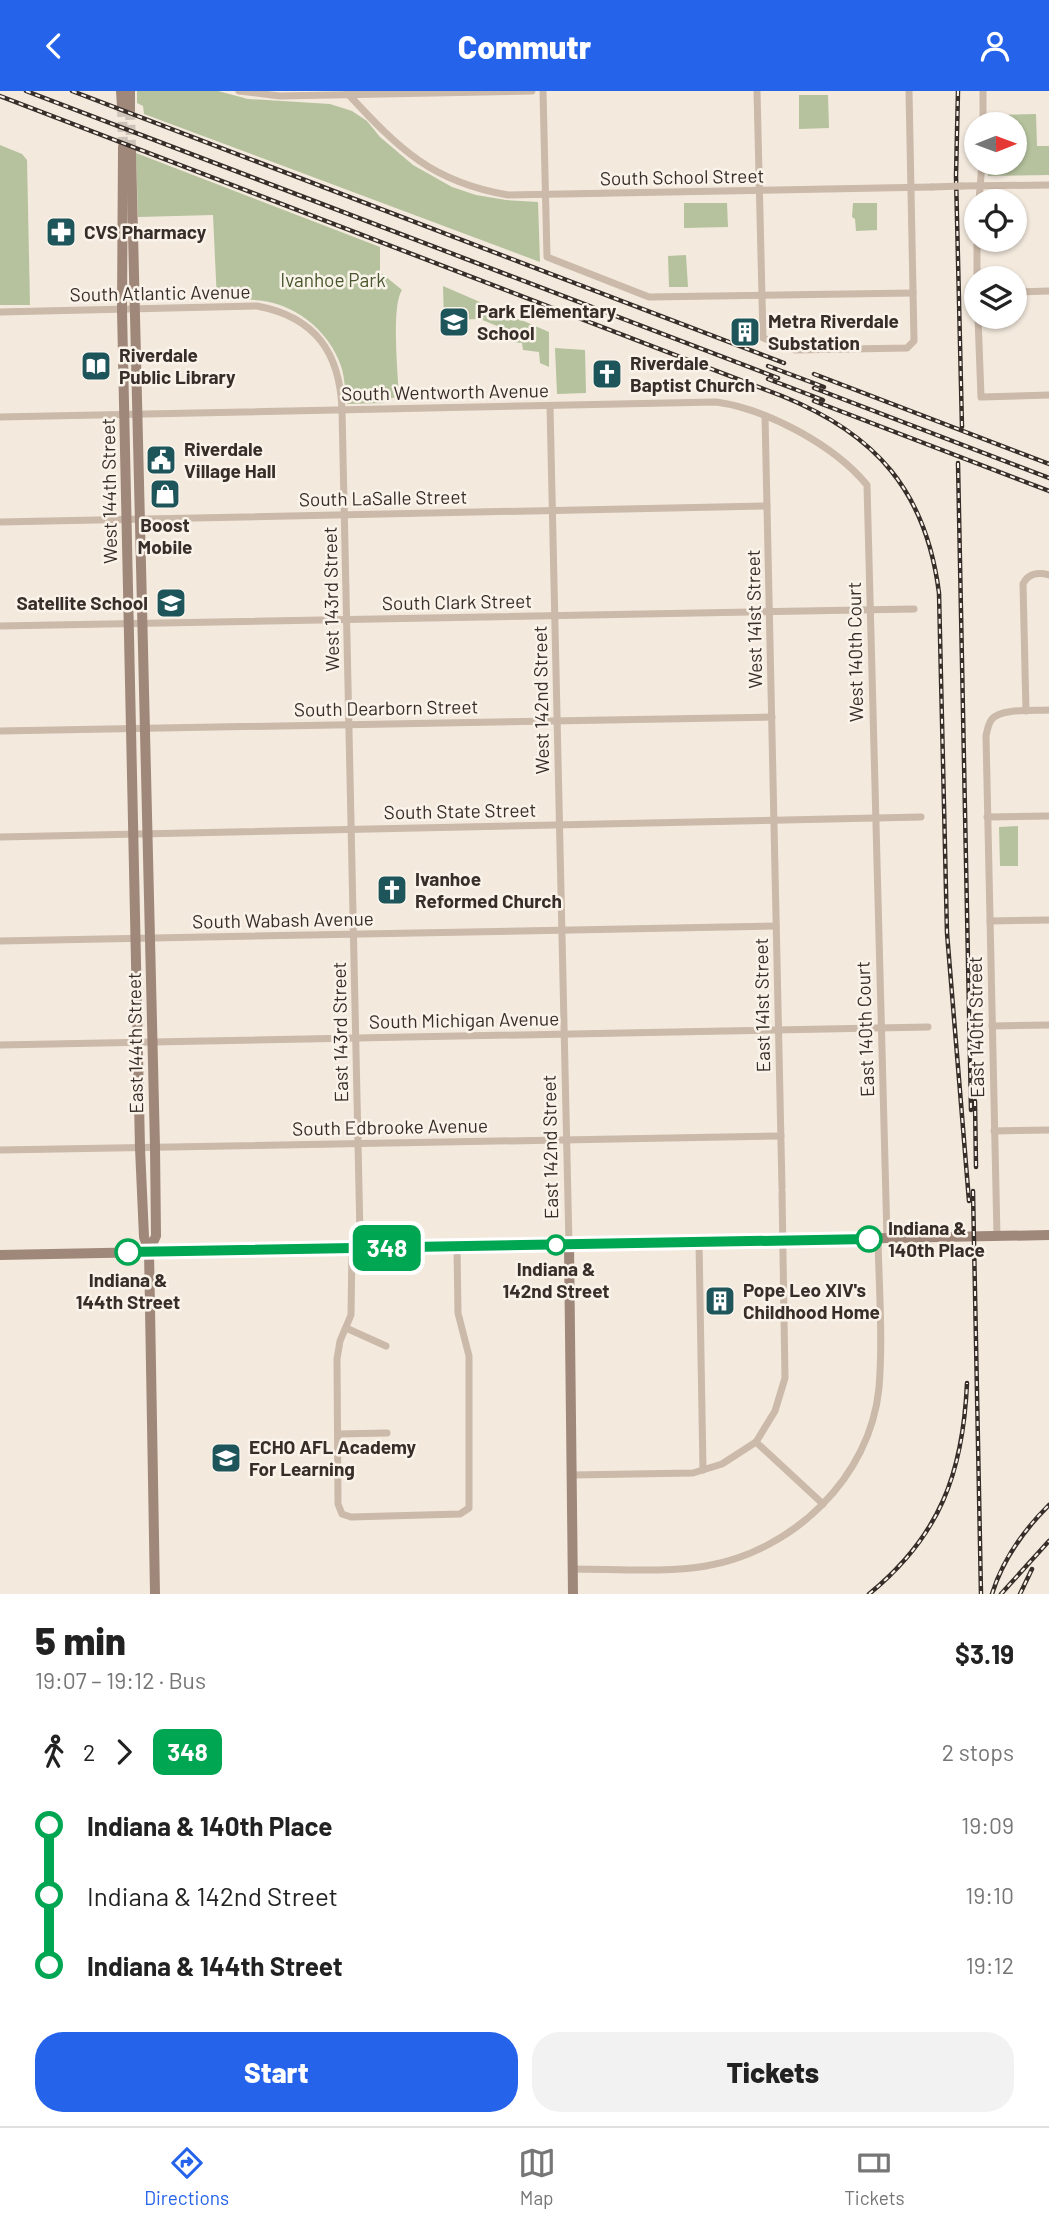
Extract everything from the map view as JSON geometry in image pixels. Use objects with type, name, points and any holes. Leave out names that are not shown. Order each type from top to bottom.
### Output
[{"type":"street","points":[[121,91],[126,109],[130,91]]},
{"type":"street","points":[[239,91],[280,96],[532,91]]},
{"type":"street","points":[[543,91],[547,257],[649,297],[913,293]]},
{"type":"street","points":[[757,91],[763,338],[796,350],[907,348],[914,341],[909,91]]},
{"type":"street","points":[[983,112],[984,91]]},
{"type":"street","name":"South School Street","points":[[349,93],[401,148],[443,176],[490,192],[508,195],[1049,185]]},
{"type":"street","name":"West 144th Street","points":[[127,148],[128,222],[135,309],[148,834]]},
{"type":"street","points":[[979,187],[980,175]]},
{"type":"street","name":"West 144th Street","points":[[128,222],[122,310],[134,834]]},
{"type":"street","points":[[1027,292],[1049,291]]},
{"type":"street","name":"South Atlantic Avenue","points":[[0,312],[257,306],[292,316],[316,333],[333,360],[340,383],[342,409]]},
{"type":"street","points":[[978,329],[981,397],[1049,395]]},
{"type":"street","name":"South Wentworth Avenue","points":[[0,417],[716,402],[729,404],[783,424],[820,445],[848,466],[867,485]]},
{"type":"street","name":"West 142nd Street","points":[[550,406],[560,825]]},
{"type":"street","name":"West 143rd Street","points":[[342,409],[351,829]]},
{"type":"street","name":"West 141st Street","points":[[765,416],[774,820]]},
{"type":"street","name":"West 140th Court","points":[[867,485],[875,818]]},
{"type":"street","name":"South LaSalle Street","points":[[0,522],[767,506]]},
{"type":"street","points":[[1049,575],[1031,575],[1025,580],[1023,587],[1026,711],[1049,710]]},
{"type":"street","name":"South Clark Street","points":[[0,626],[914,609]]},
{"type":"street","name":"East 140th Street","points":[[997,1236],[985,747],[991,720],[999,714],[1026,711]]},
{"type":"street","name":"South Dearborn Street","points":[[0,731],[772,717]]},
{"type":"street","points":[[988,817],[1049,815]]},
{"type":"street","name":"South State Street","points":[[0,837],[921,817]]},
{"type":"street","name":"East 140th Court","points":[[573,1569],[685,1568],[735,1560],[763,1549],[791,1532],[823,1504],[852,1467],[869,1432],[880,1364],[885,1185],[875,818]]},
{"type":"street","name":"East 141st Street","points":[[756,1442],[775,1411],[785,1378],[774,820]]},
{"type":"street","name":"East 142nd Street","points":[[560,825],[573,1594]]},
{"type":"street","name":"East 143rd Street","points":[[351,829],[360,1234]]},
{"type":"street","name":"East 144th Street","points":[[134,834],[140,1148],[144,1237],[149,1251],[155,1594]]},
{"type":"street","name":"East 144th Street","points":[[148,834],[156,1236],[149,1251]]},
{"type":"street","points":[[990,921],[1049,920]]},
{"type":"street","name":"South Wabash Avenue","points":[[0,941],[776,926]]},
{"type":"street","points":[[992,1026],[1049,1025]]},
{"type":"street","name":"South Michigan Avenue","points":[[0,1045],[928,1027]]},
{"type":"street","points":[[994,1131],[1049,1130]]},
{"type":"street","name":"South Edbrooke Avenue","points":[[0,1150],[781,1136]]},
{"type":"street","points":[[0,1255],[1049,1235]]},
{"type":"street","points":[[699,1242],[703,1470]]},
{"type":"street","points":[[352,1248],[352,1303],[337,1360],[338,1504],[342,1514],[351,1517],[460,1514],[467,1511],[470,1503],[469,1356],[458,1313],[457,1247]]},
{"type":"street","points":[[346,1328],[386,1346]]},
{"type":"street","points":[[338,1434],[387,1433]]},
{"type":"street","points":[[572,1475],[674,1475],[703,1470],[729,1461],[756,1442],[823,1504]]},
{"type":"green space","points":[[137,91],[218,91],[248,99],[330,104],[352,111],[367,121],[380,137],[413,165],[452,187],[476,195],[538,202],[540,262],[144,114],[143,106],[137,103]]},
{"type":"green space","points":[[799,95],[828,95],[829,128],[799,129]]},
{"type":"green space","points":[[1027,114],[1036,114],[1037,146],[1049,146],[1049,175],[988,176],[1027,175]]},
{"type":"green space","points":[[0,145],[22,154],[27,160],[30,305],[0,305]]},
{"type":"green space","name":"Ivanhoe Park","points":[[136,153],[380,247],[380,272],[402,290],[396,325],[399,397],[384,399],[384,403],[347,404],[342,371],[335,353],[319,330],[308,320],[283,306],[269,302],[217,301],[213,215],[138,217]]},
{"type":"green space","points":[[684,203],[727,203],[728,227],[684,228]]},
{"type":"green space","points":[[853,203],[877,203],[877,230],[856,231],[855,219],[852,217]]},
{"type":"green space","points":[[686,255],[688,287],[669,287],[668,256]]},
{"type":"green space","points":[[443,286],[549,332],[549,367],[540,363],[539,352],[523,350],[522,343],[502,341],[502,328],[480,319],[444,320]]},
{"type":"green space","points":[[555,348],[585,350],[586,393],[557,394]]},
{"type":"green space","points":[[1018,826],[1018,866],[1000,866],[999,827]]},
{"type":"tunnel","points":[[122,107],[123,147]]},
{"type":"tunnel","points":[[130,110],[131,150]]},
{"type":"railway","points":[[26,91],[778,378]]},
{"type":"railway","points":[[72,91],[784,363]]},
{"type":"railway","points":[[958,91],[956,176],[962,427]]},
{"type":"railway","points":[[0,96],[782,396],[844,428],[870,448],[891,471],[908,496],[922,525],[939,593],[947,933],[969,1201]]},
{"type":"railway","points":[[768,366],[824,387]]},
{"type":"railway","points":[[814,374],[1049,464]]},
{"type":"railway","points":[[768,379],[823,400]]},
{"type":"railway","points":[[814,388],[1049,478]]},
{"type":"railway","points":[[814,401],[1049,491]]},
{"type":"railway","points":[[958,463],[971,1110]]},
{"type":"railway","points":[[975,1101],[976,1167]]},
{"type":"railway","points":[[973,1191],[981,1594]]},
{"type":"railway","points":[[869,1594],[914,1549],[943,1501],[960,1446],[967,1383]]},
{"type":"railway","points":[[992,1594],[1015,1546],[1049,1505]]},
{"type":"railway","points":[[1001,1594],[1049,1541]]},
{"type":"railway","points":[[1020,1594],[1032,1569]]},
{"type":"bus line","name":"348","points":[[128,1252],[869,1239]]},
{"type":"place","name":"CVS Pharmacy","points":[[61,232]]},
{"type":"place","name":"Park Elementary School","points":[[454,322]]},
{"type":"place","name":"Metra Riverdale Substation","points":[[745,332]]},
{"type":"place","name":"Riverdale Public Library","points":[[96,366]]},
{"type":"place","name":"Riverdale Baptist Church","points":[[607,374]]},
{"type":"place","name":"Riverdale Village Hall","points":[[161,460]]},
{"type":"place","name":"Boost Mobile","points":[[165,494]]},
{"type":"place","name":"Satellite School","points":[[171,603]]},
{"type":"place","name":"Ivanhoe Reformed Church","points":[[392,890]]},
{"type":"place","name":"Indiana & 140th Place","points":[[869,1239]]},
{"type":"place","name":"Indiana & 142nd Street","points":[[556,1245]]},
{"type":"place","name":"Indiana & 144th Street","points":[[128,1252]]},
{"type":"place","name":"Pope Leo XIV's Childhood Home","points":[[720,1301]]},
{"type":"place","name":"ECHO AFL Academy For Learning","points":[[226,1458]]}]
